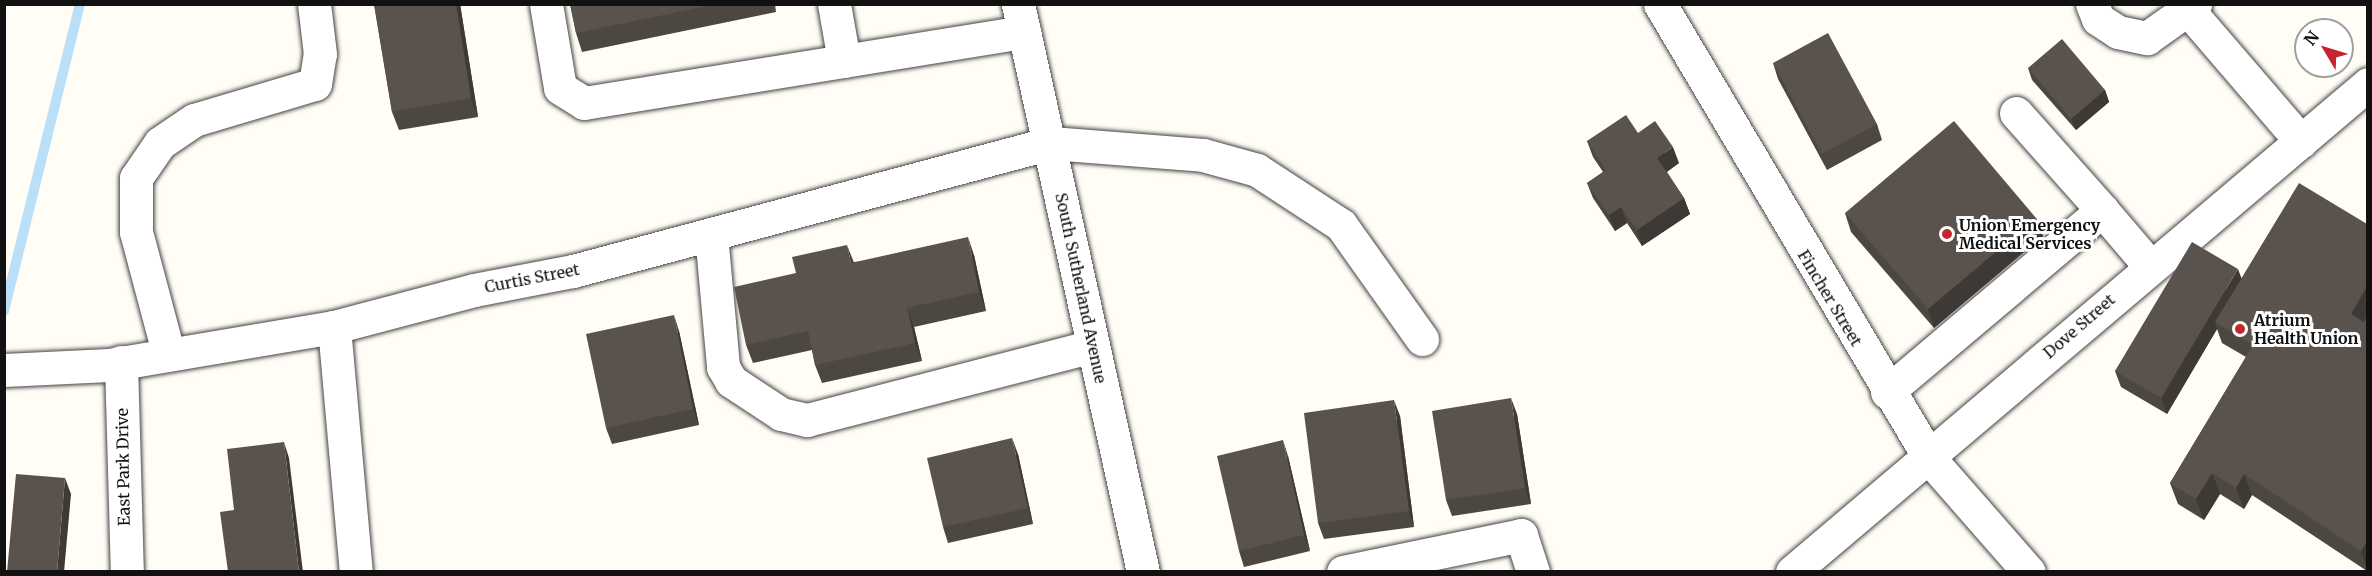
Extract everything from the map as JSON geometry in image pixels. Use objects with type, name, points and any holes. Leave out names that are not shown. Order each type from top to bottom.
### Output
[{"type":"street","points":[[168,352],[136,232],[136,178],[160,143],[194,120],[315,84],[320,54],[314,4]]},
{"type":"street","points":[[546,4],[560,88],[584,103],[844,61],[1021,18]]},
{"type":"street","points":[[834,4],[844,61]]},
{"type":"street","name":"Fincher Street","points":[[1660,4],[1887,392],[1930,459],[2019,568]]},
{"type":"street","points":[[2092,4],[2098,19],[2118,32],[2147,38],[2192,8],[2301,141]]},
{"type":"street","name":"South Sutherland Avenue","points":[[1021,18],[1051,143],[1143,572]]},
{"type":"street","name":"Dove Street","points":[[1792,572],[1930,459],[2149,265],[2367,84]]},
{"type":"street","points":[[2016,113],[2149,265]]},
{"type":"street","name":"Curtis Street","points":[[4,370],[121,362],[168,352],[334,327],[711,234],[1051,143],[1203,155],[1257,170],[1341,225],[1422,339]]},
{"type":"street","points":[[1887,392],[2102,210]]},
{"type":"street","points":[[711,234],[723,367],[731,381],[781,414],[807,420],[1093,346]]},
{"type":"street","points":[[334,327],[356,572]]},
{"type":"street","name":"East Park Drive","points":[[121,362],[127,572]]},
{"type":"street","points":[[1343,572],[1434,562],[1521,535],[1533,572]]},
{"type":"building","points":[[374,4],[456,4],[471,98],[392,112]]},
{"type":"building","points":[[570,4],[717,4],[576,33]]},
{"type":"building","points":[[1828,33],[1877,124],[1822,154],[1773,63]]},
{"type":"building","points":[[2062,39],[2105,90],[2071,119],[2028,68]]},
{"type":"building","points":[[1626,115],[1638,133],[1655,121],[1673,147],[1657,158],[1684,198],[1637,230],[1621,207],[1609,215],[1587,183],[1606,170],[1587,141]]},
{"type":"building","name":"Union Emergency Medical Services","points":[[1954,121],[2036,218],[1928,309],[1845,213]]},
{"type":"building","points":[[2299,183],[2367,224],[2367,286],[2351,314],[2364,322],[2367,315],[2367,542],[2361,551],[2244,474],[2236,488],[2212,473],[2196,499],[2170,483],[2253,345],[2215,322]]},
{"type":"building","points":[[968,237],[979,292],[907,308],[915,343],[815,365],[808,331],[746,345],[734,287],[796,273],[792,257],[847,245],[851,263]]},
{"type":"building","points":[[2192,242],[2238,269],[2161,398],[2115,371]]},
{"type":"building","points":[[674,315],[693,409],[606,428],[586,334]]},
{"type":"building","points":[[1511,398],[1525,488],[1446,500],[1432,411]]},
{"type":"building","points":[[1394,400],[1409,511],[1318,523],[1304,413]]},
{"type":"building","points":[[1012,438],[1028,508],[943,527],[927,458]]},
{"type":"building","points":[[1283,440],[1304,535],[1239,551],[1217,456]]},
{"type":"building","points":[[284,442],[299,572],[228,572],[220,512],[234,510],[227,449]]},
{"type":"building","points":[[16,474],[65,478],[57,572],[7,572]]},
{"type":"waterway","points":[[4,311],[80,4]]},
{"type":"place","name":"Union Emergency Medical Services","points":[[1947,234]]},
{"type":"place","name":"Atrium Health Union","points":[[2240,329]]}]
